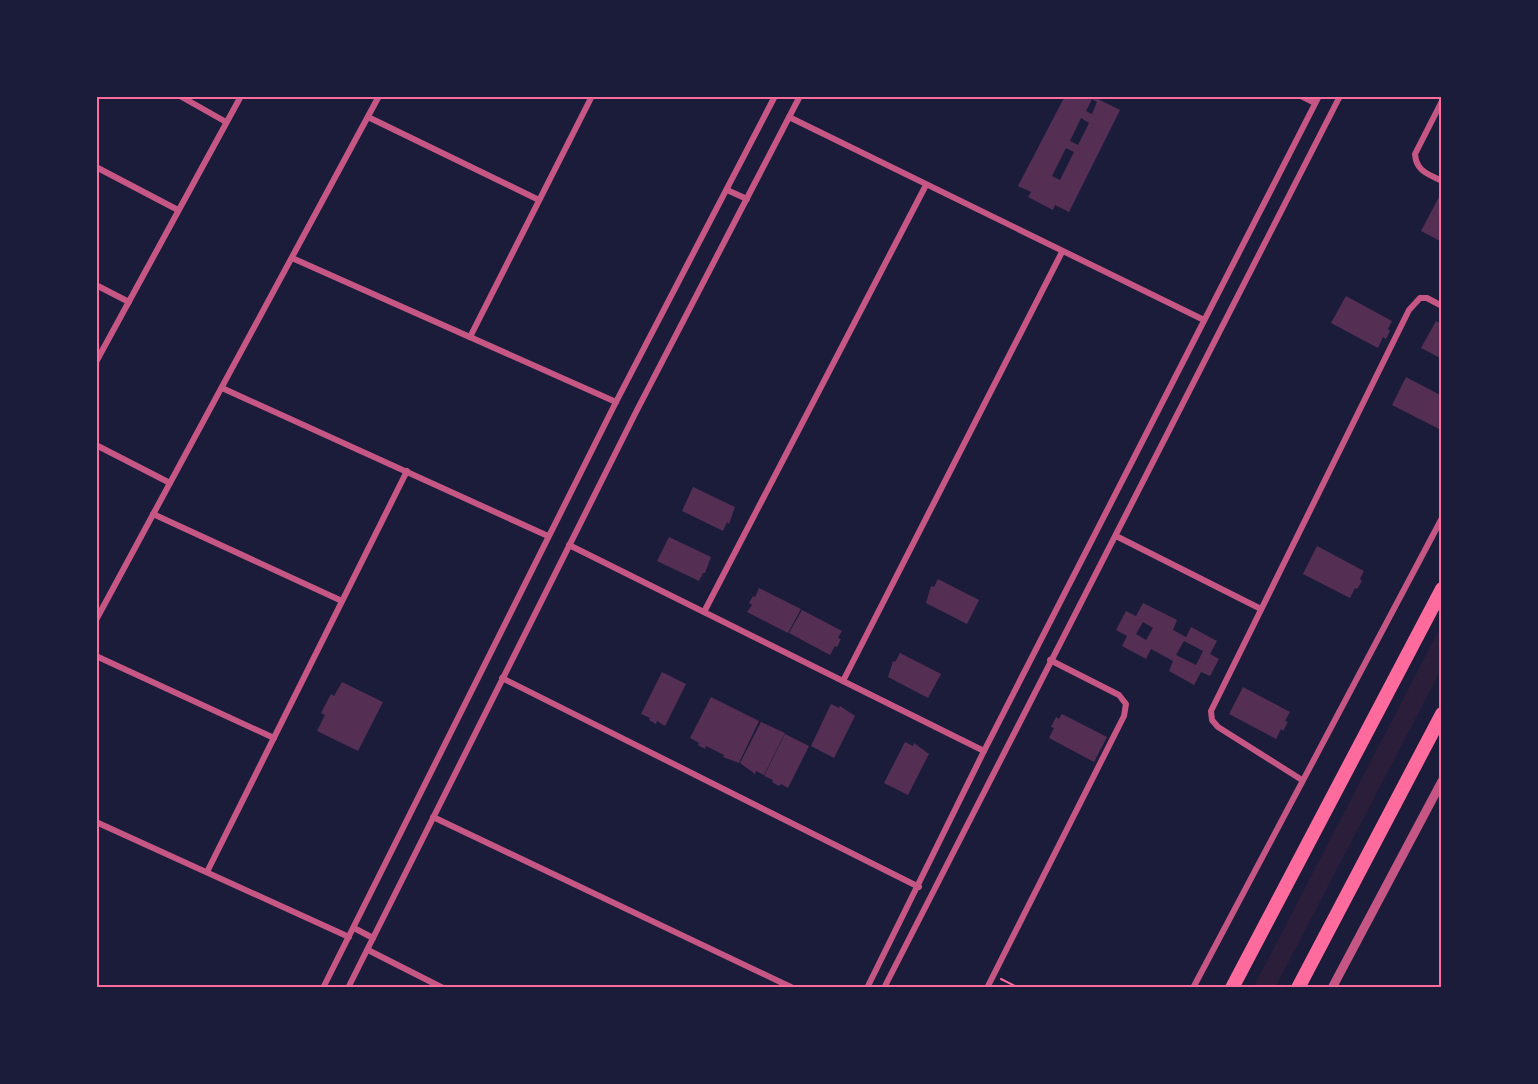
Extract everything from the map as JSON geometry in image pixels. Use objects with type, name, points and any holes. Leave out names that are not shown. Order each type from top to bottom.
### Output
[{"type":"highway","points":[[1232,988],[1442,589]]},
{"type":"highway","points":[[1298,988],[1442,714]]},
{"type":"street","points":[[180,96],[226,123]]},
{"type":"street","points":[[96,362],[240,96]]},
{"type":"street","points":[[96,620],[379,96]]},
{"type":"street","points":[[470,337],[592,96]]},
{"type":"street","points":[[323,988],[548,536],[775,96]]},
{"type":"street","points":[[348,988],[569,545],[800,96]]},
{"type":"street","points":[[1301,96],[1315,103]]},
{"type":"street","points":[[867,988],[984,751],[1319,96]]},
{"type":"street","points":[[884,988],[1340,96]]},
{"type":"street","points":[[1442,101],[1415,154],[1415,163],[1420,170],[1442,181]]},
{"type":"street","points":[[368,117],[539,200]]},
{"type":"street","points":[[789,117],[1204,320]]},
{"type":"street","points":[[96,167],[178,210]]},
{"type":"street","points":[[704,612],[926,184]]},
{"type":"street","points":[[727,190],[747,199]]},
{"type":"street","points":[[843,681],[1062,252]]},
{"type":"street","points":[[292,258],[616,402]]},
{"type":"street","points":[[96,285],[129,302]]},
{"type":"street","points":[[1302,780],[1218,727],[1212,720],[1211,711],[1409,310],[1420,298],[1427,298],[1442,306]]},
{"type":"street","points":[[222,387],[548,536]]},
{"type":"street","points":[[96,445],[170,483]]},
{"type":"street","points":[[207,872],[407,471]]},
{"type":"street","points":[[153,514],[342,601]]},
{"type":"street","points":[[1193,988],[1442,518]]},
{"type":"street","points":[[1116,536],[1261,609]]},
{"type":"street","points":[[569,545],[984,751]]},
{"type":"street","points":[[96,656],[274,738]]},
{"type":"street","points":[[987,988],[1124,716],[1126,704],[1119,695],[1050,660]]},
{"type":"street","points":[[502,678],[918,887]]},
{"type":"street","points":[[1332,988],[1442,781]]},
{"type":"street","points":[[433,817],[793,988]]},
{"type":"street","points":[[96,822],[350,937]]},
{"type":"street","points":[[354,928],[373,938]]},
{"type":"street","points":[[368,950],[443,988]]},
{"type":"street","points":[[877,969],[891,976]]},
{"type":"path","points":[[993,975],[1019,988]]},
{"type":"shaded area","points":[[1442,624],[1442,668],[1275,988],[1253,988]]},
{"type":"building","points":[[1065,96],[1092,96],[1120,110],[1069,212],[1055,205],[1053,210],[1028,197],[1031,192],[1018,186]],"holes":[[[1092,99],[1097,102],[1092,114],[1086,111]],[[1081,118],[1089,123],[1078,145],[1070,141]],[[1066,148],[1074,152],[1060,180],[1052,176]]]},
{"type":"building","points":[[1442,195],[1442,242],[1421,231]]},
{"type":"building","points":[[1346,296],[1392,321],[1386,339],[1383,337],[1378,348],[1331,323]]},
{"type":"building","points":[[1436,321],[1442,324],[1442,359],[1421,348]]},
{"type":"building","points":[[1406,377],[1442,396],[1442,422],[1439,429],[1392,405]]},
{"type":"building","points":[[693,487],[735,507],[729,524],[727,522],[723,531],[682,511]]},
{"type":"building","points":[[669,537],[711,557],[699,581],[657,561]]},
{"type":"building","points":[[1317,546],[1364,571],[1360,579],[1362,581],[1350,598],[1303,574]]},
{"type":"building","points":[[938,579],[979,600],[967,624],[926,603],[931,586],[934,587]]},
{"type":"building","points":[[759,588],[801,609],[788,633],[747,612],[752,605],[749,603]]},
{"type":"building","points":[[1143,603],[1177,620],[1173,630],[1186,637],[1191,627],[1217,641],[1210,654],[1219,659],[1210,676],[1201,672],[1194,685],[1169,671],[1173,661],[1151,649],[1146,659],[1122,646],[1127,636],[1116,630],[1126,611],[1136,616]],"holes":[[[1143,622],[1153,628],[1146,640],[1136,634]],[[1184,641],[1203,651],[1196,665],[1176,655]]]},
{"type":"building","points":[[802,610],[842,631],[837,647],[835,646],[830,655],[789,633]]},
{"type":"building","points":[[900,653],[941,674],[928,698],[888,677],[893,661],[895,662]]},
{"type":"building","points":[[662,672],[686,684],[665,726],[657,721],[656,724],[641,714]]},
{"type":"building","points":[[342,682],[383,702],[358,751],[317,731],[325,715],[321,713],[331,694],[334,696]]},
{"type":"building","points":[[1243,687],[1290,712],[1285,721],[1288,722],[1276,739],[1229,714]]},
{"type":"building","points":[[711,697],[759,721],[739,763],[723,757],[724,755],[706,746],[705,749],[690,738]]},
{"type":"building","points":[[831,704],[839,708],[840,706],[855,716],[834,758],[811,746]]},
{"type":"building","points":[[1062,714],[1107,737],[1094,762],[1049,738],[1056,717],[1059,719]]},
{"type":"building","points":[[761,722],[785,733],[764,775],[756,771],[755,774],[740,763]]},
{"type":"building","points":[[785,734],[809,746],[788,788],[781,784],[779,786],[764,776]]},
{"type":"building","points":[[905,742],[913,746],[914,743],[929,754],[908,795],[884,783]]}]
